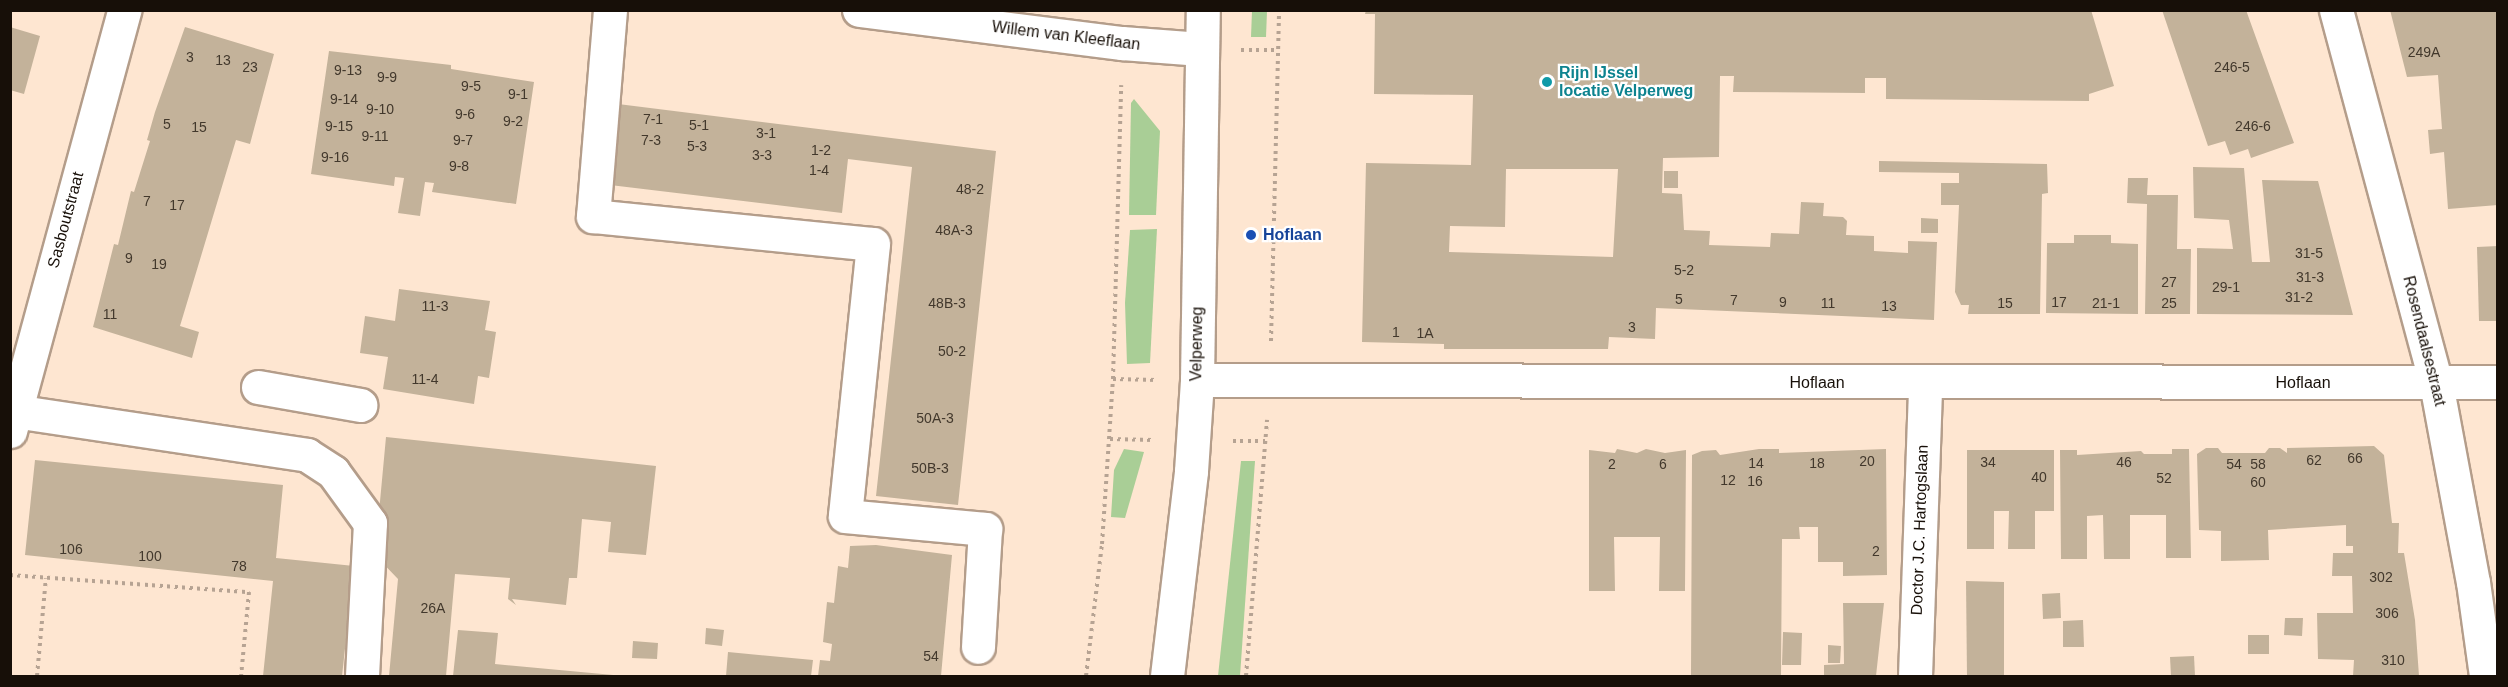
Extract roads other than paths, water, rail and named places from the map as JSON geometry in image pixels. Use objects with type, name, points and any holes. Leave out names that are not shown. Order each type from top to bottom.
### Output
[{"type":"street","name":"Sasboutstraat","points":[[12,421],[124,10]]},
{"type":"street","points":[[610,10],[593,216],[873,244],[845,516],[985,529],[978,647]]},
{"type":"street","name":"Willem van Kleeflaan","points":[[859,10],[1122,43],[1202,49]]},
{"type":"street","name":"Velperweg","points":[[1167,676],[1191,471],[1197,380],[1203,10]]},
{"type":"street","name":"Rosendaalsestraat","points":[[2336,10],[2436,383],[2473,582],[2486,676]]},
{"type":"street","name":"Hoflaan","points":[[1197,380],[1925,384],[2498,382]]},
{"type":"street","name":"Doctor J.C. Hartogslaan","points":[[1915,676],[1925,384]]},
{"type":"street","points":[[258,387],[360,405]]},
{"type":"street","points":[[12,421],[307,455],[333,472],[370,523],[362,676]]},
{"type":"place","name":"Rijn IJssel locatie Velperweg","points":[[1547,82]]},
{"type":"place","name":"Hoflaan","points":[[1251,235]]}]
